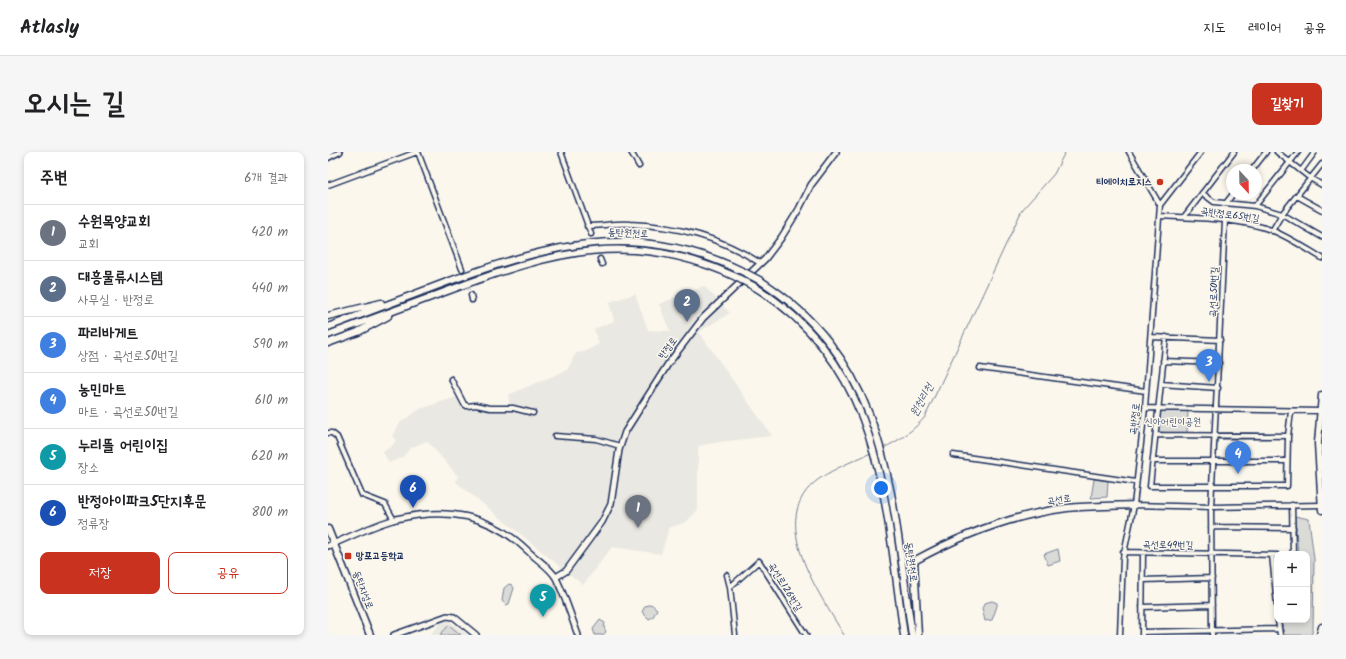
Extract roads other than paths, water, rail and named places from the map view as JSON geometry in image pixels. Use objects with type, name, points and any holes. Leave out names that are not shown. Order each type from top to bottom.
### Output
[{"type":"main road","name":"동탄원천로","points":[[328,327],[506,261],[552,249],[588,243],[626,241],[664,245],[692,251],[742,271],[761,281],[789,302],[831,345],[852,375],[869,413],[883,457],[890,492],[912,635]]},
{"type":"main road","name":"동탄원천로","points":[[328,335],[531,262],[590,250],[629,249],[667,253],[702,262],[736,277],[755,287],[782,305],[824,348],[845,378],[862,416],[876,460],[883,495],[904,635]]},
{"type":"main road","points":[[328,316],[404,298]]},
{"type":"main road","points":[[328,343],[358,332],[408,306]]},
{"type":"main road","points":[[1322,395],[1318,443],[1322,510]]},
{"type":"main road","name":"곡선로","points":[[918,635],[913,562],[944,544],[975,531],[1010,520],[1066,508],[1134,505]]},
{"type":"main road","name":"동탄지성로","points":[[328,529],[331,545],[370,635]]},
{"type":"main road","points":[[1320,635],[1322,627]]},
{"type":"street","points":[[328,158],[340,152]]},
{"type":"street","points":[[328,185],[417,152],[462,269]]},
{"type":"street","points":[[561,152],[591,234]]},
{"type":"street","points":[[632,152],[639,166]]},
{"type":"street","name":"반정로","points":[[556,577],[566,571],[602,522],[610,504],[620,446],[625,432],[639,409],[702,318],[760,263],[781,238],[799,210],[811,185],[836,152]]},
{"type":"street","name":"곡반정로","points":[[1120,635],[1123,552],[1134,505],[1145,408],[1161,216],[1160,205],[1129,152]]},
{"type":"street","points":[[1160,205],[1201,152]]},
{"type":"street","name":"곡반정로65번길","points":[[1184,217],[1234,152]]},
{"type":"street","points":[[1257,164],[1266,152]]},
{"type":"street","points":[[1277,152],[1310,178],[1322,185]]},
{"type":"street","points":[[1255,206],[1298,152]]},
{"type":"street","points":[[1301,171],[1315,152]]},
{"type":"street","points":[[1272,231],[1282,214],[1322,164]]},
{"type":"street","points":[[1202,193],[1214,202],[1255,206],[1282,214],[1322,237]]},
{"type":"street","points":[[1297,196],[1322,210]]},
{"type":"street","name":"곡반정로65번길","points":[[1161,216],[1225,221],[1272,231],[1322,258]]},
{"type":"street","name":"곡선로50번길","points":[[1211,507],[1217,411],[1225,221]]},
{"type":"street","points":[[587,226],[630,224],[687,232],[710,238],[760,263]]},
{"type":"street","points":[[600,259],[602,264]]},
{"type":"street","points":[[471,294],[472,300]]},
{"type":"street","points":[[1150,337],[1220,340]]},
{"type":"street","points":[[1166,337],[1150,486],[1287,486],[1288,436],[1291,411]]},
{"type":"street","points":[[1163,361],[1219,363]]},
{"type":"street","points":[[980,368],[1146,392]]},
{"type":"street","points":[[451,379],[464,404],[467,406],[476,405],[490,408],[514,408],[533,413]]},
{"type":"street","points":[[1161,384],[1218,388]]},
{"type":"street","points":[[1145,408],[1217,411],[1320,411]]},
{"type":"street","points":[[328,433],[332,432],[337,437],[362,495],[385,504],[394,520]]},
{"type":"street","points":[[555,436],[596,439],[620,446]]},
{"type":"street","points":[[1156,436],[1288,436]]},
{"type":"street","points":[[953,455],[1136,482]]},
{"type":"street","points":[[1153,461],[1287,461]]},
{"type":"street","name":"곡선로","points":[[1134,505],[1211,507],[1322,505]]},
{"type":"street","points":[[1292,505],[1294,551]]},
{"type":"street","points":[[1211,507],[1212,633]]},
{"type":"street","points":[[331,545],[394,520],[438,513],[490,523],[514,537],[556,577],[578,635]]},
{"type":"street","points":[[1211,527],[1293,528]]},
{"type":"street","name":"곡선로49번길","points":[[1123,552],[1274,555]]},
{"type":"street","points":[[1143,553],[1142,634],[1212,633],[1279,629]]},
{"type":"street","name":"곡선로126번길","points":[[730,587],[759,561],[806,635]]},
{"type":"street","points":[[727,575],[730,587],[735,635]]},
{"type":"street","points":[[1143,580],[1212,578]]},
{"type":"street","points":[[1142,607],[1212,605]]},
{"type":"street","points":[[394,635],[447,616],[454,617],[476,635]]},
{"type":"street","points":[[1278,623],[1280,635]]},
{"type":"waterway","name":"원천리천","points":[[883,448],[906,435],[925,417],[1022,210],[1054,174],[1065,152]]},
{"type":"waterway","name":"원천리천","points":[[844,635],[822,599],[802,556],[796,535],[796,514],[803,495],[819,479],[838,468],[871,453]]},
{"type":"tunnel","points":[[591,234],[600,259]]},
{"type":"tunnel","points":[[462,269],[471,295]]},
{"type":"place","name":"티에이치로지스","points":[[1160,182]]},
{"type":"place","name":"대흥물류시스템","points":[[687,322]]},
{"type":"place","name":"파리바게트","points":[[1209,382]]},
{"type":"place","name":"농민마트","points":[[1238,474]]},
{"type":"place","name":"반정아이파크5단지후문","points":[[413,508]]},
{"type":"place","name":"수원목양교회","points":[[638,528]]},
{"type":"place","name":"망포고등학교","points":[[348,556]]},
{"type":"place","name":"누리뜰 어린이집","points":[[543,617]]},
{"type":"park label","name":"신아어린이공원","points":[[1173,422]]}]
